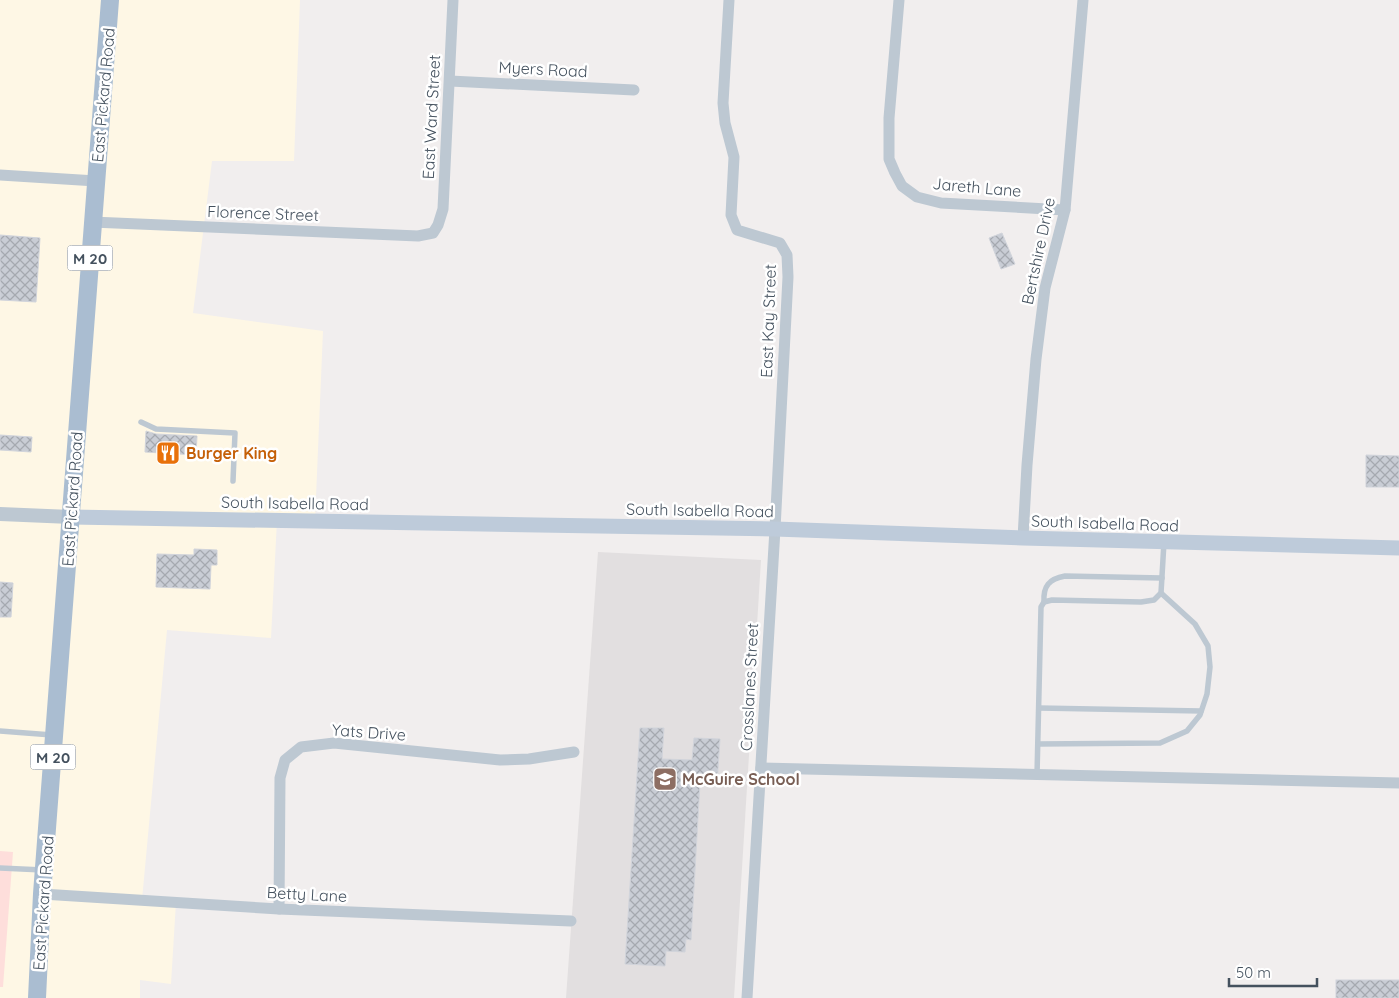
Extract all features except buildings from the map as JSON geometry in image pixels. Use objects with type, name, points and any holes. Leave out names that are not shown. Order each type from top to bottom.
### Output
[{"type":"main road","name":"East Pickard Road","points":[[37,998],[42,894],[110,0]]},
{"type":"main road","name":"South Isabella Road","points":[[71,516],[775,529],[1399,548]]},
{"type":"street","name":"East Ward Street","points":[[433,233],[438,225],[443,209],[453,0]]},
{"type":"street","name":"East Kay Street","points":[[728,0],[723,103],[725,123],[734,157],[731,216],[737,230],[780,243],[787,255],[788,277],[775,529]]},
{"type":"street","name":"Jareth Lane","points":[[899,0],[889,118],[889,159],[902,186],[918,197],[941,203],[1065,210]]},
{"type":"street","name":"Bertshire Drive","points":[[1023,538],[1026,465],[1036,359],[1044,288],[1065,210],[1083,0]]},
{"type":"street","name":"Myers Road","points":[[450,81],[634,90]]},
{"type":"street","points":[[0,175],[96,181]]},
{"type":"street","name":"Florence Street","points":[[92,222],[418,236],[433,233]]},
{"type":"street","name":"South Isabella Road","points":[[0,514],[71,516]]},
{"type":"street","name":"Crosslanes Street","points":[[747,998],[775,529]]},
{"type":"street","name":"Yats Drive","points":[[279,909],[280,778],[286,760],[301,747],[334,743],[500,760],[529,759],[574,752]]},
{"type":"street","points":[[761,768],[1399,784]]},
{"type":"street","name":"Betty Lane","points":[[42,894],[279,909],[571,921]]},
{"type":"lane","points":[[141,422],[156,430],[235,433],[233,481]]},
{"type":"lane","points":[[1044,602],[1052,600],[1141,602],[1154,600],[1161,593],[1164,542]]},
{"type":"lane","points":[[1037,775],[1041,607],[1044,602],[1046,587],[1050,580],[1065,576],[1162,578]]},
{"type":"lane","points":[[1038,744],[1160,743],[1187,731],[1201,712],[1207,694],[1210,667],[1208,646],[1195,624],[1161,593]]},
{"type":"lane","points":[[1039,708],[1201,712]]},
{"type":"lane","points":[[0,731],[54,735]]},
{"type":"lane","points":[[0,868],[44,870]]},
{"type":"shaded area","points":[[0,0],[300,0],[294,161],[212,161],[193,313],[323,331],[315,521],[277,520],[271,638],[167,630],[142,900],[176,902],[171,984],[140,980],[140,998],[0,998]]},
{"type":"shaded area","name":"McGuire School","points":[[598,552],[761,560],[734,998],[566,998]]},
{"type":"shaded area","points":[[0,851],[13,852],[3,987],[0,987]]},
{"type":"place","name":"Burger King","points":[[168,453]]},
{"type":"place","name":"McGuire School","points":[[665,779]]}]
